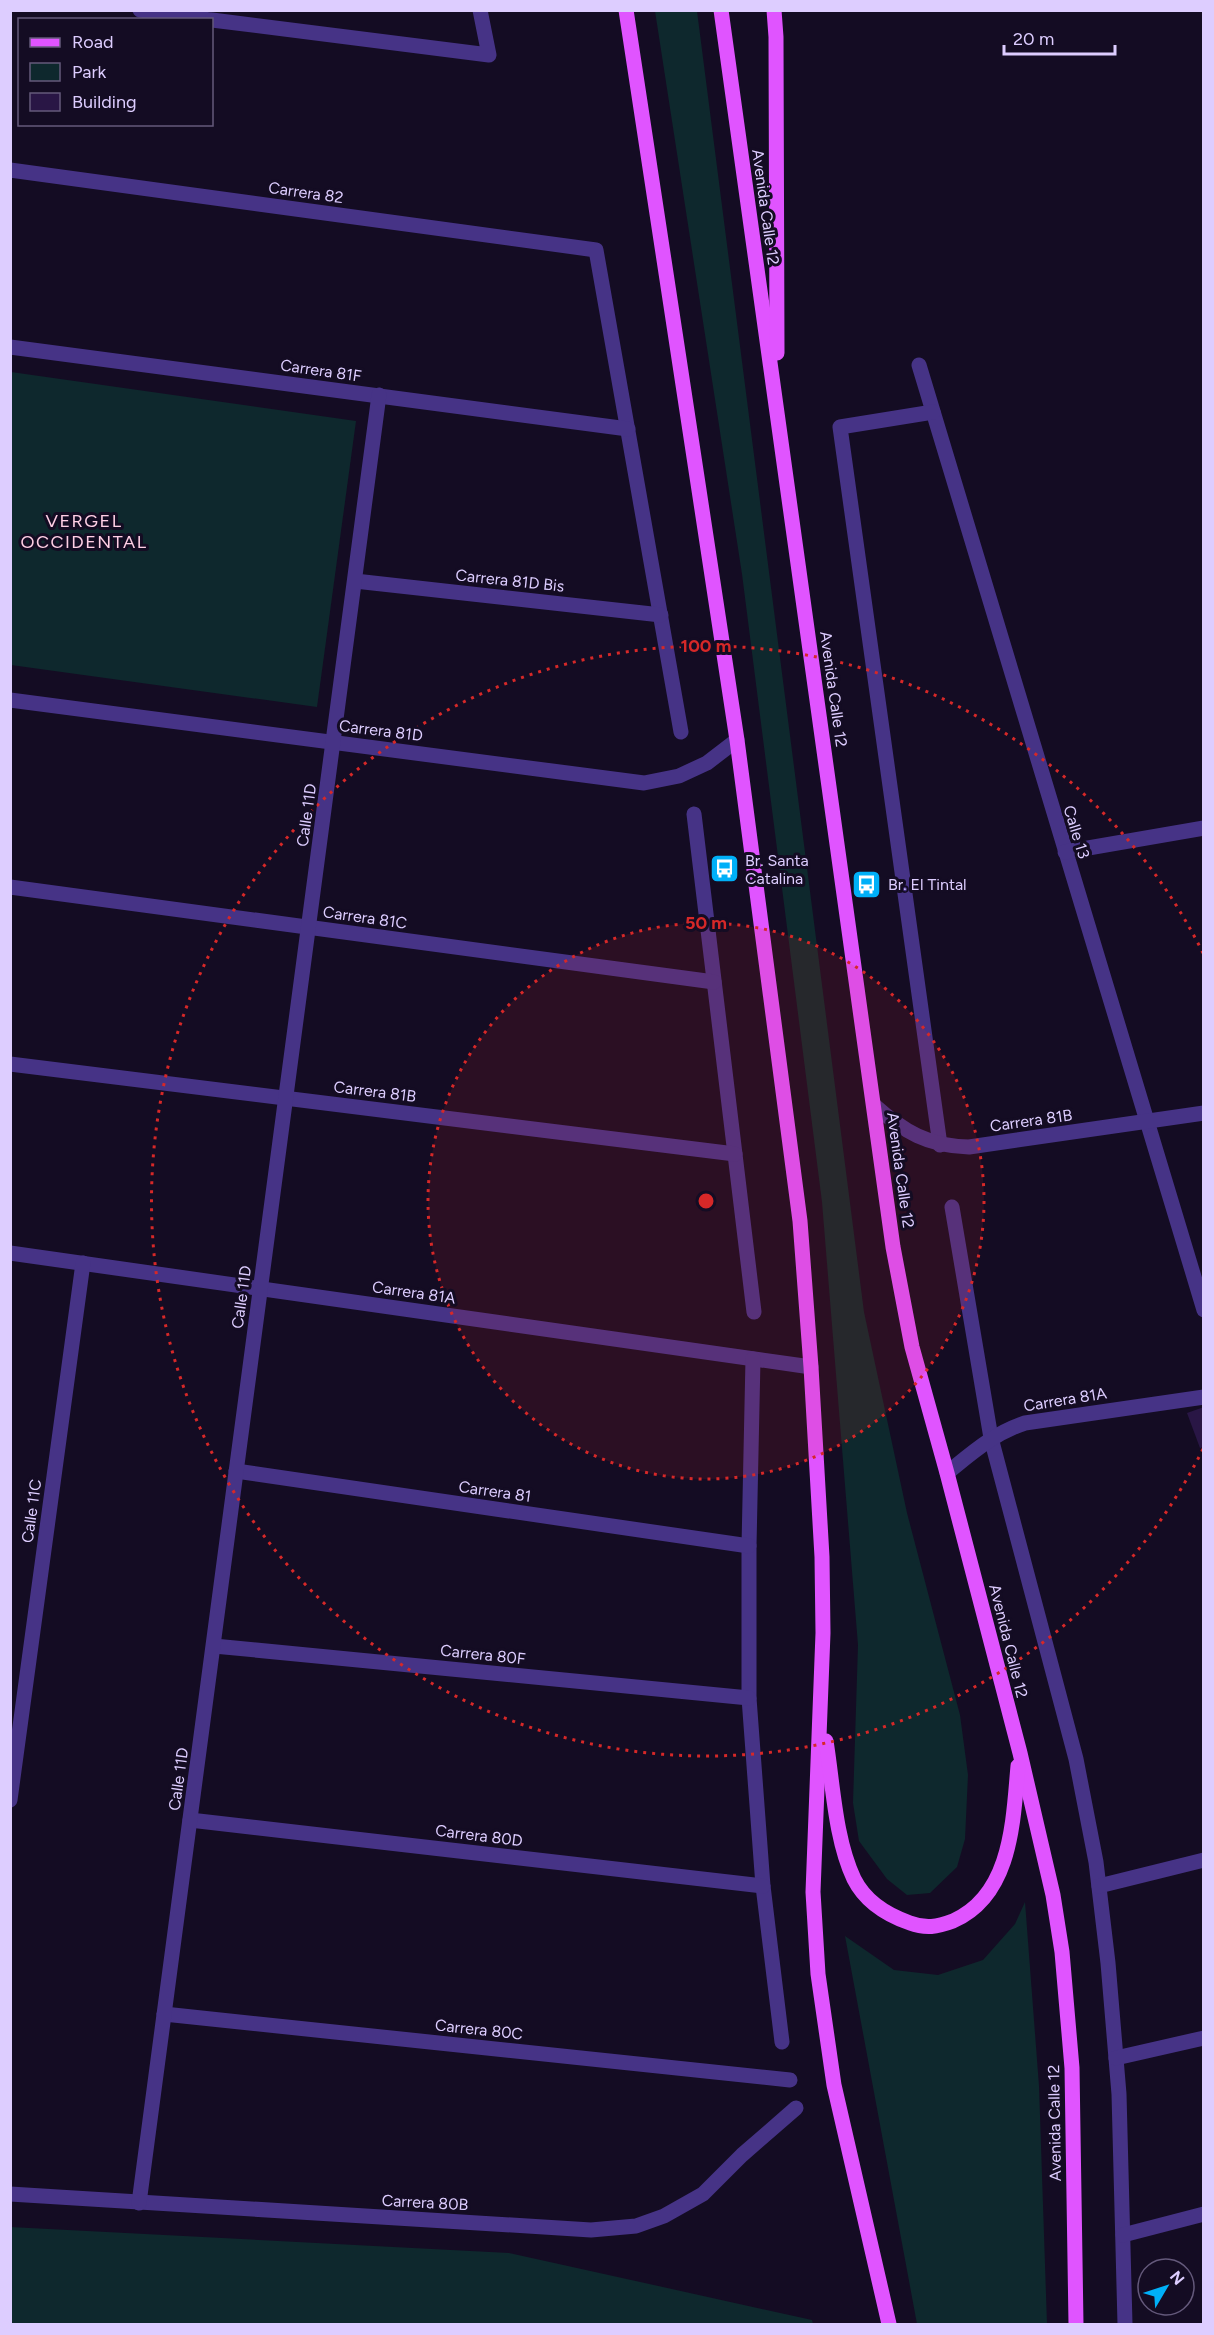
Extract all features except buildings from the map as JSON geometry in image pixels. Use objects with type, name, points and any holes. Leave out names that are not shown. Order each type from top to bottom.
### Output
[{"type":"main road","name":"Avenida Calle 12","points":[[721,10],[893,1247],[912,1347],[948,1473],[1020,1753],[1053,1895],[1065,1973],[1072,2068],[1076,2325]]},
{"type":"main road","points":[[774,10],[777,410]]},
{"type":"main road","points":[[625,11],[737,740],[794,1161],[812,1368],[822,1568],[821,1705],[813,1892],[818,1974],[834,2085],[889,2325]]},
{"type":"main road","points":[[821,1705],[842,1846],[855,1880],[869,1900],[893,1917],[919,1927],[936,1928],[968,1914],[988,1893],[1009,1849],[1020,1753]]},
{"type":"street","points":[[140,10],[197,18]]},
{"type":"street","points":[[213,20],[489,55],[480,10]]},
{"type":"street","name":"Carrera 82","points":[[10,170],[596,250],[628,429]]},
{"type":"street","name":"Carrera 81F","points":[[10,346],[628,429]]},
{"type":"street","name":"Calle 13","points":[[919,365],[1203,1310]]},
{"type":"street","name":"Calle 11D","points":[[139,2203],[379,396]]},
{"type":"street","points":[[933,412],[840,427],[940,1145]]},
{"type":"street","points":[[628,429],[681,732]]},
{"type":"street","name":"Carrera 81D Bis","points":[[355,581],[661,615]]},
{"type":"street","name":"Carrera 81D","points":[[10,700],[644,783],[679,776],[707,763],[737,740]]},
{"type":"street","points":[[694,814],[754,1311]]},
{"type":"street","points":[[1065,852],[1203,828]]},
{"type":"street","name":"Carrera 81C","points":[[10,888],[714,982]]},
{"type":"street","name":"Carrera 81B","points":[[10,1064],[735,1154]]},
{"type":"street","name":"Carrera 81B","points":[[874,1105],[897,1125],[940,1145],[969,1147],[1203,1113]]},
{"type":"street","points":[[952,1207],[991,1438],[1076,1759],[1096,1862],[1119,2094],[1125,2325]]},
{"type":"street","name":"Carrera 81A","points":[[10,1253],[812,1368]]},
{"type":"street","name":"Calle 11C","points":[[10,1800],[83,1263]]},
{"type":"street","points":[[753,1359],[749,1698],[763,1886],[782,2042]]},
{"type":"street","name":"Carrera 81A","points":[[948,1473],[991,1438],[1025,1423],[1203,1396]]},
{"type":"street","name":"Carrera 81","points":[[236,1472],[749,1546]]},
{"type":"street","name":"Carrera 80F","points":[[214,1646],[749,1698]]},
{"type":"street","name":"Carrera 80D","points":[[190,1820],[763,1886]]},
{"type":"street","points":[[1099,1887],[1203,1860]]},
{"type":"street","name":"Carrera 80C","points":[[164,2014],[790,2080]]},
{"type":"street","points":[[1116,2058],[1203,2038]]},
{"type":"street","name":"Carrera 80B","points":[[10,2194],[591,2230],[636,2226],[664,2216],[703,2194],[742,2155],[796,2108]]},
{"type":"street","points":[[1123,2235],[1203,2214]]},
{"type":"green space","points":[[655,11],[697,11],[864,1312],[907,1513],[960,1715],[968,1775],[965,1839],[957,1867],[930,1893],[907,1895],[887,1879],[859,1841],[853,1803],[858,1645],[822,1202],[742,574]]},
{"type":"green space","points":[[11,372],[356,421],[317,707],[11,665]]},
{"type":"green space","points":[[1025,1902],[1039,2086],[1047,2324],[917,2324],[845,1936],[894,1970],[938,1975],[983,1960],[1015,1924]]},
{"type":"green space","points":[[10,2227],[509,2253],[812,2320],[813,2324],[11,2324]]},
{"type":"place","name":"Br. Santa Catalina","points":[[724,869]]},
{"type":"place","name":"Br. El Tintal","points":[[867,884]]},
{"type":"district","name":"VERGEL OCCIDENTAL","points":[[84,531]]}]
